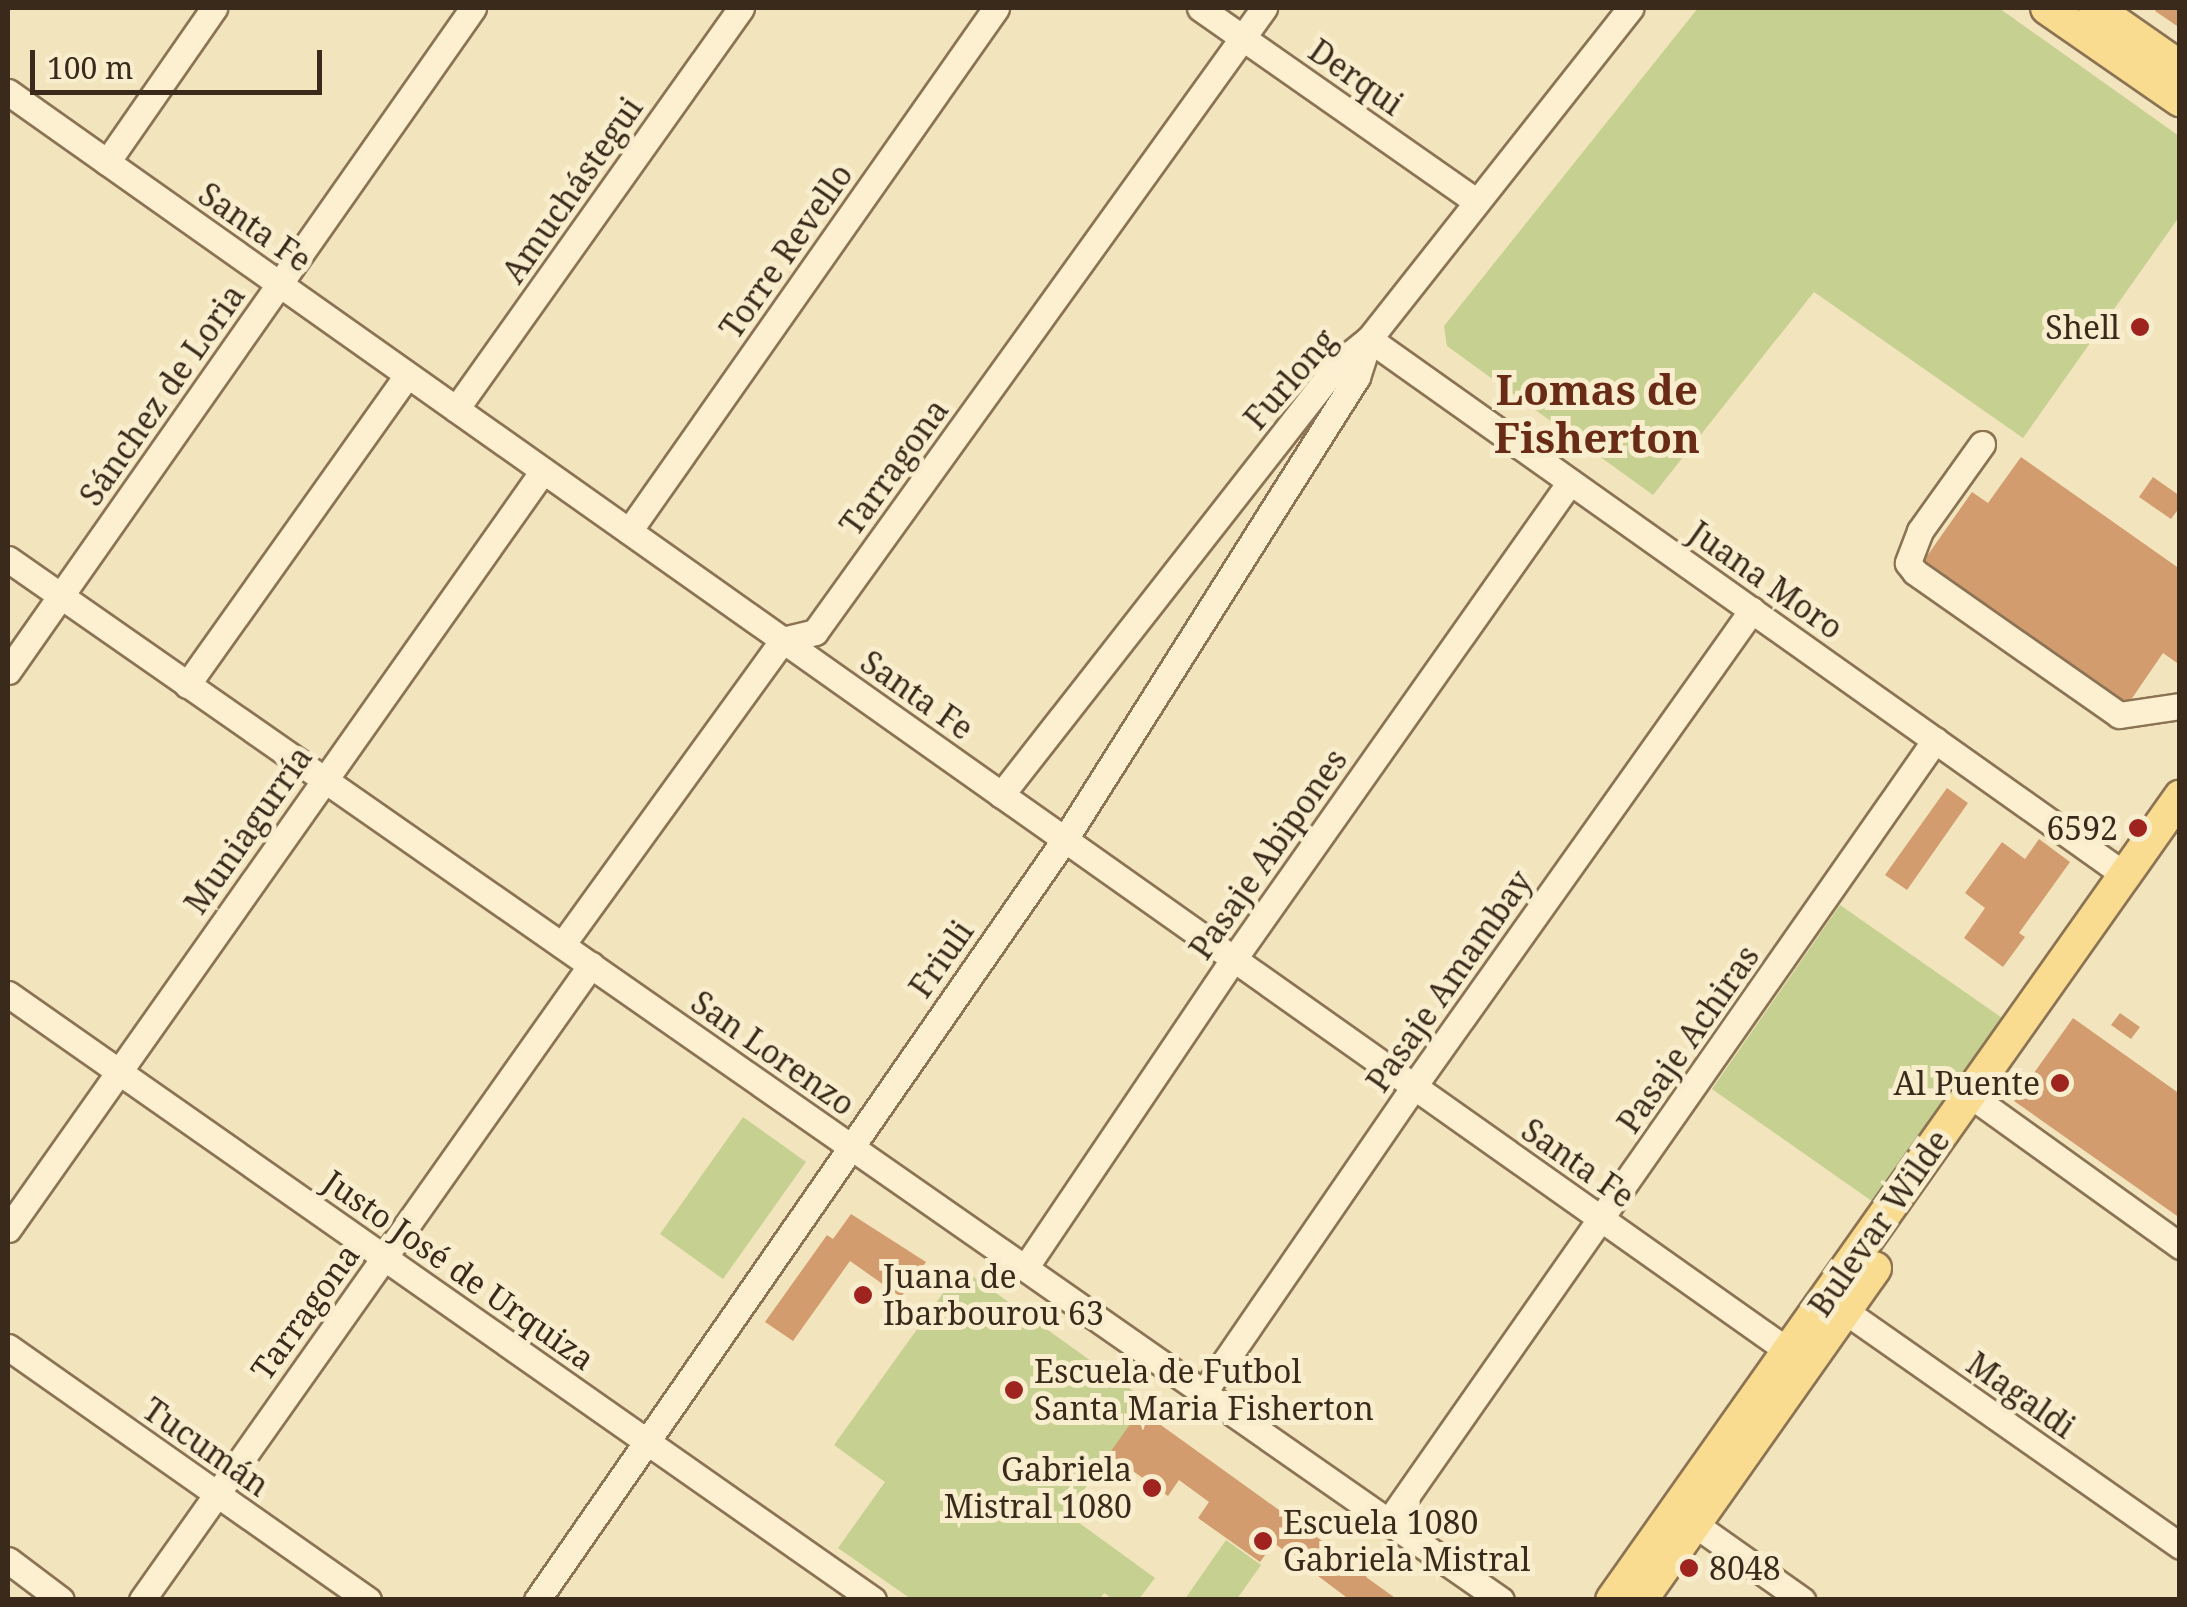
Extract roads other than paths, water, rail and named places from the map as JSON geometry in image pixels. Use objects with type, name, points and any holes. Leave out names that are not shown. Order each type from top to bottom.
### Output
[{"type":"main road","points":[[2047,8],[2180,100]]},
{"type":"main road","points":[[2095,8],[2180,67]]},
{"type":"main road","name":"Bulevar Wilde","points":[[1979,1101],[2180,797]]},
{"type":"main road","name":"Bulevar Wilde","points":[[1612,1600],[1685,1517],[1979,1101],[2180,836]]},
{"type":"main road","name":"Bulevar Wilde","points":[[1641,1600],[1685,1517],[1788,1351],[1835,1304]]},
{"type":"street","points":[[107,162],[214,8]]},
{"type":"street","name":"Sánchez de Loria","points":[[8,671],[473,8]]},
{"type":"street","name":"Amuchástegui","points":[[456,409],[741,8]]},
{"type":"street","name":"Torre Revello","points":[[629,532],[996,8]]},
{"type":"street","name":"Derqui","points":[[1200,8],[1474,200]]},
{"type":"street","name":"Tarragona","points":[[562,945],[783,640],[815,632],[1264,8]]},
{"type":"street","name":"Furlong","points":[[1001,794],[1338,364],[1368,339],[1474,200],[1630,8]]},
{"type":"street","name":"Santa Fe","points":[[10,100],[107,162],[1788,1351]]},
{"type":"street","name":"Juana Moro","points":[[1368,339],[2126,874]]},
{"type":"street","name":"Friuli","points":[[537,1600],[1065,840],[1356,376],[1368,339]]},
{"type":"street","points":[[187,684],[408,375]]},
{"type":"street","points":[[1982,444],[1920,531],[1908,562],[1914,572],[2119,716],[2180,706]]},
{"type":"street","name":"Muniagurría","points":[[8,1229],[544,471]]},
{"type":"street","name":"Pasaje Abipones","points":[[1025,1268],[1234,960],[1570,482]]},
{"type":"street","name":"San Lorenzo","points":[[8,559],[1501,1600]]},
{"type":"street","name":"Pasaje Amambay","points":[[1204,1392],[1414,1086],[1752,610]]},
{"type":"street","name":"Pasaje Achiras","points":[[1389,1521],[1935,740]]},
{"type":"street","name":"Tarragona","points":[[142,1600],[591,966]]},
{"type":"street","name":"Justo José de Urquiza","points":[[8,994],[873,1600]]},
{"type":"street","points":[[1979,1101],[2180,1246]]},
{"type":"street","name":"Magaldi","points":[[1835,1304],[2180,1546]]},
{"type":"street","name":"Tucumán","points":[[8,1346],[368,1600]]},
{"type":"street","points":[[1685,1517],[1802,1600]]},
{"type":"street","points":[[8,1560],[61,1600]]},
{"type":"place","name":"Shell","points":[[2140,327]]},
{"type":"place","name":"6592","points":[[2138,828]]},
{"type":"place","name":"Al Puente","points":[[2060,1083]]},
{"type":"place","name":"Juana de Ibarbourou 63","points":[[863,1295]]},
{"type":"place","name":"Escuela de Futbol Santa Maria Fisherton","points":[[1014,1390]]},
{"type":"place","name":"Gabriela Mistral 1080","points":[[1152,1488]]},
{"type":"place","name":"Escuela 1080 Gabriela Mistral","points":[[1263,1541]]},
{"type":"place","name":"8048","points":[[1689,1568]]},
{"type":"district","name":"Lomas de Fisherton","points":[[1597,413]]}]
